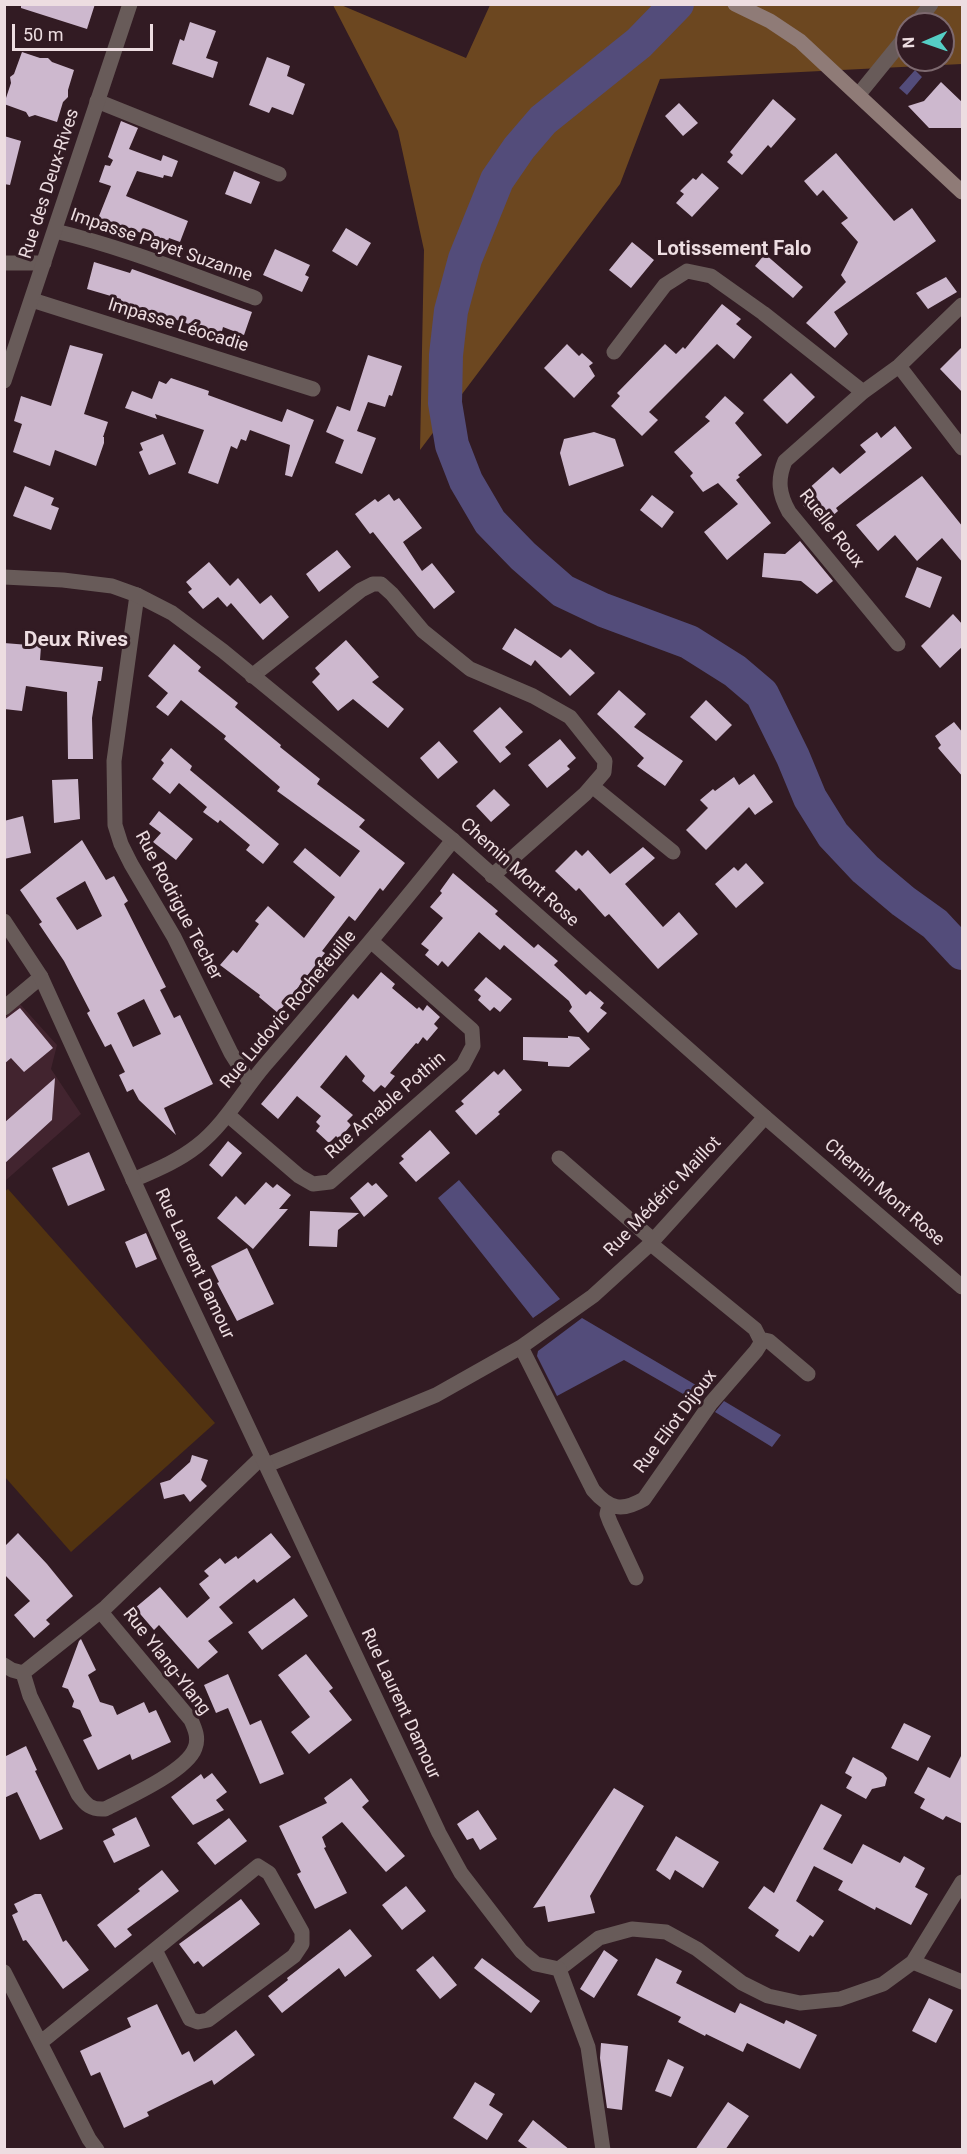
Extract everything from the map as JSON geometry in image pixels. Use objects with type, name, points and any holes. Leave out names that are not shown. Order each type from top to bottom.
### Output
[{"type":"main road","points":[[739,6],[770,21],[800,41],[963,192]]},
{"type":"street","name":"Rue des Deux-Rives","points":[[4,381],[130,4]]},
{"type":"street","points":[[859,94],[895,50]]},
{"type":"street","name":"Rue des Deux-Rives","points":[[97,101],[279,174]]},
{"type":"street","name":"Impasse Payet Suzanne","points":[[55,231],[81,237],[153,261],[255,298]]},
{"type":"street","points":[[4,263],[44,263]]},
{"type":"street","points":[[614,352],[665,285],[687,271],[711,276],[763,313],[863,392]]},
{"type":"street","name":"Impasse Léocadie","points":[[32,300],[313,389]]},
{"type":"street","name":"Ruelle Roux","points":[[898,644],[789,513],[779,488],[780,474],[785,461],[863,392],[899,366],[963,305]]},
{"type":"street","points":[[899,366],[963,448]]},
{"type":"street","name":"Chemin Mont Rose","points":[[4,577],[112,586],[137,595],[172,613],[453,840],[765,1117],[963,1287]]},
{"type":"street","points":[[252,676],[362,590],[373,584],[381,584],[423,631],[470,669],[533,696],[570,717],[605,761],[604,772],[592,786],[492,876]]},
{"type":"street","name":"Rue Rodrigue Techer","points":[[137,595],[114,761],[115,825],[131,864],[174,937],[231,1053],[250,1083]]},
{"type":"street","points":[[592,786],[673,852]]},
{"type":"street","name":"Rue Ludovic Rochefeuille","points":[[133,1180],[171,1164],[198,1145],[228,1115],[250,1083],[372,942],[453,840]]},
{"type":"street","points":[[4,921],[41,977],[4,1008]]},
{"type":"street","name":"Rue Amable Pothin","points":[[228,1115],[299,1176],[313,1184],[330,1182],[463,1065],[473,1046],[472,1030],[372,942]]},
{"type":"street","name":"Rue Laurent Damour","points":[[41,977],[133,1180],[439,1833],[461,1873],[521,1951],[536,1964],[559,1969]]},
{"type":"street","name":"Rue Médéric Maillot","points":[[265,1461],[436,1395],[521,1347],[593,1296],[652,1242],[765,1117]]},
{"type":"street","points":[[559,1158],[652,1242],[755,1329],[760,1339],[769,1341],[808,1374]]},
{"type":"street","name":"Rue Eliot Dijoux","points":[[609,1505],[633,1506],[644,1499],[711,1402],[756,1351],[761,1343],[760,1339]]},
{"type":"street","points":[[521,1347],[593,1490],[609,1505],[607,1514],[636,1578]]},
{"type":"street","name":"Rue Ylang-Ylang","points":[[101,1612],[191,1720],[197,1733],[196,1747],[190,1757],[157,1783],[105,1809],[98,1810],[87,1806],[78,1794],[30,1696],[23,1674],[101,1612],[265,1461]]},
{"type":"street","points":[[4,1665],[23,1674]]},
{"type":"street","points":[[40,2043],[258,1866],[269,1873],[302,1932],[302,1944],[294,1956],[208,2020],[198,2022],[190,2019],[156,1950]]},
{"type":"street","points":[[603,2150],[588,2047],[559,1969],[599,1938],[632,1929],[666,1932],[697,1948],[742,1983],[768,1996],[800,2003],[840,1999],[883,1984],[913,1962],[963,1882]]},
{"type":"street","points":[[913,1962],[963,1982]]},
{"type":"street","points":[[4,1972],[88,2139],[97,2150]]},
{"type":"shaded area","points":[[333,5],[341,5],[466,58],[490,5],[962,5],[962,64],[955,64],[955,12],[895,12],[895,67],[660,79],[620,184],[420,450],[424,250],[398,131]]},
{"type":"shaded area","points":[[913,72],[917,72],[922,77],[907,95],[899,88]]},
{"type":"shaded area","points":[[20,1004],[57,1045],[51,1069],[81,1114],[5,1181],[4,1018]]},
{"type":"shaded area","points":[[459,1180],[560,1299],[533,1318],[438,1198]]},
{"type":"shaded area","points":[[8,1189],[215,1423],[71,1552],[5,1477],[4,1192]]},
{"type":"shaded area","points":[[582,1318],[706,1391],[697,1402],[624,1360],[557,1396],[537,1356],[538,1351]]},
{"type":"shaded area","points":[[724,1401],[781,1435],[772,1447],[715,1412]]},
{"type":"building","points":[[21,4],[95,4],[87,29],[21,8]]},
{"type":"building","points":[[190,22],[216,31],[206,58],[218,62],[213,78],[172,64],[180,39],[184,41]]},
{"type":"building","points":[[22,52],[48,58],[52,62],[74,70],[68,97],[63,102],[57,122],[35,115],[29,117],[26,112],[4,104],[11,83],[10,77],[14,74]]},
{"type":"building","points":[[267,57],[290,66],[287,76],[305,84],[293,115],[272,107],[269,113],[249,105]]},
{"type":"building","points":[[941,82],[963,103],[963,128],[929,128],[908,106],[924,101]]},
{"type":"building","points":[[773,99],[796,119],[771,148],[768,145],[742,175],[727,162],[733,155],[730,152]]},
{"type":"building","points":[[679,103],[698,123],[683,136],[665,116]]},
{"type":"building","points":[[121,121],[138,128],[129,149],[161,161],[163,155],[178,161],[172,177],[164,175],[163,178],[137,171],[126,196],[188,221],[180,242],[169,238],[167,243],[126,227],[124,232],[97,221],[111,186],[99,182],[105,165],[110,166],[113,160],[108,157]]},
{"type":"building","points":[[4,136],[21,141],[10,185],[4,184]]},
{"type":"building","points":[[836,153],[894,221],[912,208],[936,241],[834,312],[848,334],[835,348],[806,323],[846,282],[841,275],[858,242],[841,223],[848,218],[823,190],[817,196],[804,181]]},
{"type":"building","points":[[234,171],[260,182],[251,204],[225,194]]},
{"type":"building","points":[[702,173],[719,188],[692,217],[676,203],[684,194],[680,191],[693,178],[696,180]]},
{"type":"building","points":[[346,228],[371,243],[357,266],[332,251]]},
{"type":"building","points":[[632,242],[654,260],[631,288],[609,270]]},
{"type":"building","points":[[275,249],[310,265],[305,275],[309,277],[302,292],[263,275]]},
{"type":"building","points":[[765,254],[803,287],[793,298],[755,266]]},
{"type":"building","points":[[94,262],[130,273],[132,269],[252,312],[244,335],[223,327],[221,335],[120,303],[121,299],[87,289]]},
{"type":"building","points":[[946,277],[957,292],[928,309],[916,293]]},
{"type":"building","points":[[722,304],[741,319],[736,324],[752,337],[734,359],[717,344],[649,412],[658,420],[642,436],[611,406],[620,396],[617,393],[665,344],[676,354],[683,347],[685,349]]},
{"type":"building","points":[[567,344],[579,356],[582,353],[593,363],[589,366],[595,376],[574,398],[544,368]]},
{"type":"building","points":[[70,345],[103,354],[84,414],[108,422],[96,466],[55,450],[50,466],[13,452],[22,424],[14,421],[21,396],[51,406]]},
{"type":"building","points":[[963,346],[963,393],[940,369]]},
{"type":"building","points":[[368,355],[402,366],[392,396],[389,395],[385,407],[368,402],[357,431],[376,438],[362,474],[335,463],[344,440],[326,432],[337,406],[350,411]]},
{"type":"building","points":[[791,373],[815,397],[787,424],[763,400]]},
{"type":"building","points":[[171,378],[209,391],[208,395],[282,422],[287,409],[314,420],[292,477],[285,475],[290,445],[250,430],[246,441],[241,439],[237,449],[231,446],[218,484],[188,473],[204,430],[155,414],[157,419],[125,408],[132,391],[152,399],[159,381],[166,384]]},
{"type":"building","points":[[725,396],[744,413],[735,423],[762,455],[738,475],[740,477],[736,480],[771,523],[727,560],[704,532],[738,504],[718,483],[703,492],[690,476],[693,473],[674,452],[710,421],[705,417]]},
{"type":"building","points":[[895,426],[912,448],[836,508],[838,511],[821,526],[803,505],[813,496],[807,490],[833,467],[840,474],[866,452],[860,445],[877,432],[881,438]]},
{"type":"building","points":[[594,432],[615,439],[624,466],[569,486],[560,453],[564,439]]},
{"type":"building","points":[[163,434],[176,464],[149,475],[139,452],[143,450],[140,443]]},
{"type":"building","points":[[922,476],[963,527],[963,563],[942,538],[917,561],[895,535],[878,551],[856,525]]},
{"type":"building","points":[[25,486],[54,498],[51,505],[59,508],[51,530],[13,516]]},
{"type":"building","points":[[389,494],[394,501],[399,498],[422,528],[403,542],[422,571],[432,563],[455,592],[434,609],[373,532],[370,534],[355,514],[375,499],[378,502]]},
{"type":"building","points":[[652,495],[674,512],[662,528],[640,510]]},
{"type":"building","points":[[800,541],[833,581],[817,594],[801,581],[762,577],[764,553],[785,554]]},
{"type":"building","points":[[337,550],[351,567],[319,592],[306,574]]},
{"type":"building","points":[[209,562],[230,586],[238,578],[260,604],[271,595],[289,617],[263,640],[231,603],[227,607],[218,597],[203,609],[188,592],[192,589],[186,582]]},
{"type":"building","points":[[917,567],[942,577],[930,608],[905,597]]},
{"type":"building","points":[[953,614],[963,625],[963,646],[940,668],[921,646]]},
{"type":"building","points":[[515,628],[561,658],[570,649],[595,673],[570,696],[535,660],[531,666],[502,649]]},
{"type":"building","points":[[346,640],[379,677],[372,682],[404,709],[388,728],[353,699],[338,711],[312,682],[320,674],[315,668]]},
{"type":"building","points":[[4,643],[41,646],[40,660],[103,667],[101,681],[98,681],[92,718],[93,759],[68,759],[67,692],[26,686],[22,711],[4,709]]},
{"type":"building","points":[[174,644],[201,667],[198,671],[238,703],[235,707],[320,779],[317,784],[365,820],[359,827],[405,863],[383,891],[380,888],[355,921],[349,916],[322,951],[325,953],[278,1013],[259,997],[260,995],[220,965],[233,950],[237,953],[259,924],[255,921],[268,906],[304,938],[335,897],[293,862],[305,848],[340,877],[360,851],[277,791],[280,787],[224,739],[226,736],[181,700],[168,716],[156,707],[168,693],[148,676]]},
{"type":"building","points":[[619,690],[646,714],[634,727],[683,761],[665,786],[637,766],[644,758],[597,714]]},
{"type":"building","points":[[706,700],[732,725],[716,741],[690,717]]},
{"type":"building","points":[[500,707],[523,732],[505,747],[511,754],[500,763],[473,731]]},
{"type":"building","points":[[954,722],[963,733],[963,777],[938,748],[941,745],[935,736]]},
{"type":"building","points":[[560,739],[576,758],[567,766],[570,769],[547,788],[528,765]]},
{"type":"building","points":[[439,741],[458,762],[438,779],[420,758]]},
{"type":"building","points":[[171,748],[192,766],[190,770],[279,844],[263,864],[246,850],[250,845],[220,820],[218,823],[203,812],[207,807],[179,783],[170,794],[152,779],[164,763],[161,760]]},
{"type":"building","points":[[754,774],[773,802],[755,815],[749,807],[706,850],[686,830],[708,808],[700,800],[713,789],[715,791],[734,777],[739,785]]},
{"type":"building","points":[[78,779],[80,819],[54,823],[52,780]]},
{"type":"building","points":[[494,789],[510,805],[491,822],[476,806]]},
{"type":"building","points":[[159,811],[193,839],[176,860],[153,842],[161,833],[149,824]]},
{"type":"building","points":[[23,816],[31,853],[4,859],[4,821]]},
{"type":"building","points":[[82,840],[106,880],[114,876],[128,901],[124,904],[166,987],[160,990],[174,1018],[180,1015],[213,1084],[164,1108],[176,1135],[139,1100],[133,1089],[127,1092],[119,1075],[125,1072],[111,1044],[105,1047],[87,1013],[90,1011],[64,961],[39,924],[42,922],[20,890]],"holes":[[[85,881],[102,916],[77,930],[56,898]],[[144,999],[161,1034],[133,1047],[117,1013]]]},
{"type":"building","points":[[643,847],[655,858],[625,884],[663,927],[679,912],[698,934],[658,969],[609,914],[605,917],[579,888],[576,891],[555,871],[576,850],[582,856],[588,850],[610,874]]},
{"type":"building","points":[[746,863],[764,883],[736,908],[715,884],[734,867],[738,871]]},
{"type":"building","points":[[453,873],[498,911],[495,914],[534,948],[538,944],[558,961],[554,965],[586,995],[590,991],[604,1003],[600,1008],[607,1013],[588,1033],[569,1011],[572,1007],[569,1001],[504,945],[500,950],[479,932],[448,967],[442,961],[438,966],[425,955],[429,950],[421,944],[443,918],[430,907],[442,893],[440,891]]},
{"type":"building","points":[[381,972],[395,984],[392,988],[417,1009],[419,1007],[423,1011],[427,1005],[440,1017],[434,1024],[438,1028],[427,1041],[423,1037],[418,1044],[416,1043],[390,1073],[395,1076],[385,1088],[381,1085],[374,1092],[362,1081],[365,1076],[346,1055],[320,1087],[353,1115],[347,1121],[351,1125],[339,1139],[336,1136],[329,1143],[316,1131],[320,1126],[316,1122],[321,1116],[297,1096],[278,1119],[261,1104],[353,994],[358,999]]},
{"type":"building","points":[[486,977],[512,999],[500,1012],[494,1007],[490,1011],[478,1000],[481,996],[474,990]]},
{"type":"building","points":[[20,1008],[53,1048],[24,1072],[11,1058],[4,1064],[4,1020]]},
{"type":"building","points":[[568,1036],[579,1037],[590,1049],[569,1067],[548,1066],[548,1062],[523,1060],[523,1037],[568,1038]]},
{"type":"building","points":[[504,1069],[522,1090],[476,1135],[455,1111],[464,1104],[461,1101],[494,1071],[498,1075]]},
{"type":"building","points":[[55,1078],[52,1120],[4,1164],[4,1123]]},
{"type":"building","points":[[430,1130],[450,1153],[416,1182],[399,1163],[404,1159],[401,1156]]},
{"type":"building","points":[[228,1141],[242,1153],[222,1177],[209,1165]]},
{"type":"building","points":[[89,1152],[105,1190],[68,1206],[52,1168]]},
{"type":"building","points":[[266,1182],[273,1188],[277,1184],[291,1195],[279,1209],[288,1209],[253,1249],[217,1218],[236,1196],[245,1205]]},
{"type":"building","points":[[368,1182],[372,1186],[376,1183],[388,1196],[364,1217],[350,1198]]},
{"type":"building","points":[[310,1211],[359,1213],[338,1230],[337,1247],[309,1246]]},
{"type":"building","points":[[146,1233],[157,1259],[136,1268],[125,1242]]},
{"type":"building","points":[[247,1248],[274,1304],[237,1321],[217,1283],[219,1282],[211,1266]]},
{"type":"building","points":[[192,1455],[208,1460],[201,1480],[207,1486],[190,1502],[184,1494],[164,1499],[160,1483],[170,1480],[190,1462]]},
{"type":"building","points":[[18,1533],[73,1596],[46,1620],[50,1624],[34,1638],[14,1615],[30,1601],[4,1574],[4,1547]]},
{"type":"building","points":[[271,1533],[291,1557],[257,1583],[254,1579],[219,1607],[233,1623],[208,1641],[218,1652],[198,1669],[159,1625],[154,1630],[135,1608],[160,1587],[187,1618],[210,1598],[199,1584],[209,1576],[204,1571],[220,1558],[225,1564],[236,1556],[238,1559]]},
{"type":"building","points":[[294,1598],[308,1616],[262,1650],[248,1632]]},
{"type":"building","points":[[81,1639],[96,1670],[88,1675],[100,1702],[113,1706],[117,1715],[144,1702],[149,1713],[156,1710],[171,1742],[132,1760],[130,1754],[98,1770],[83,1740],[92,1736],[80,1710],[72,1707],[74,1701],[68,1689],[62,1687]]},
{"type":"building","points":[[306,1654],[333,1688],[329,1691],[352,1720],[309,1754],[291,1732],[310,1717],[278,1675]]},
{"type":"building","points":[[228,1674],[250,1725],[261,1720],[284,1774],[260,1784],[228,1708],[216,1713],[204,1685]]},
{"type":"building","points":[[904,1723],[931,1736],[918,1761],[891,1748]]},
{"type":"building","points":[[26,1746],[37,1770],[35,1771],[63,1829],[40,1840],[17,1792],[4,1798],[4,1757]]},
{"type":"building","points":[[963,1752],[963,1824],[946,1816],[943,1820],[920,1808],[925,1799],[914,1793],[928,1767],[950,1778]]},
{"type":"building","points":[[853,1757],[883,1773],[887,1778],[885,1786],[872,1789],[866,1799],[846,1788],[852,1777],[845,1773]]},
{"type":"building","points":[[212,1773],[227,1792],[216,1800],[224,1810],[193,1825],[171,1797],[201,1774],[204,1779]]},
{"type":"building","points":[[351,1778],[369,1801],[362,1807],[405,1856],[386,1872],[342,1822],[322,1837],[326,1847],[324,1848],[347,1893],[315,1909],[297,1874],[301,1872],[279,1826],[327,1803],[324,1798]]},
{"type":"building","points":[[614,1788],[644,1806],[590,1896],[595,1913],[548,1922],[545,1906],[533,1908]]},
{"type":"building","points":[[821,1804],[842,1815],[823,1849],[852,1864],[863,1844],[900,1863],[904,1856],[925,1868],[915,1887],[928,1894],[911,1925],[876,1907],[875,1910],[838,1890],[843,1881],[814,1866],[796,1901],[824,1921],[813,1937],[810,1935],[799,1952],[775,1936],[779,1930],[748,1908],[764,1886],[774,1893]]},
{"type":"building","points":[[478,1810],[497,1839],[480,1850],[473,1838],[467,1840],[457,1824]]},
{"type":"building","points":[[136,1817],[150,1846],[114,1863],[103,1841],[115,1835],[112,1829]]},
{"type":"building","points":[[229,1818],[247,1841],[215,1865],[197,1843]]},
{"type":"building","points":[[676,1836],[719,1862],[703,1888],[675,1870],[670,1880],[656,1870]]},
{"type":"building","points":[[162,1870],[179,1891],[127,1929],[132,1935],[115,1948],[97,1925],[140,1891],[138,1889]]},
{"type":"building","points":[[406,1886],[426,1911],[402,1930],[382,1905]]},
{"type":"building","points":[[35,1894],[41,1894],[63,1942],[66,1940],[89,1970],[63,1989],[26,1940],[23,1941],[12,1915],[18,1912],[14,1904]]},
{"type":"building","points":[[241,1899],[260,1924],[203,1967],[198,1961],[194,1964],[179,1944]]},
{"type":"building","points":[[350,1929],[372,1956],[345,1977],[339,1968],[282,2013],[268,1996],[288,1980],[287,1978]]},
{"type":"building","points":[[604,1950],[618,1960],[594,1998],[580,1989]]},
{"type":"building","points":[[433,1956],[457,1985],[440,1999],[416,1970]]},
{"type":"building","points":[[482,1958],[540,2001],[531,2013],[474,1968]]},
{"type":"building","points":[[656,1958],[682,1971],[676,1983],[735,2013],[740,2003],[784,2024],[786,2020],[817,2035],[800,2069],[747,2043],[743,2052],[706,2034],[705,2036],[678,2022],[681,2017],[637,1995]]},
{"type":"building","points":[[929,1998],[953,2010],[936,2043],[912,2031]]},
{"type":"building","points":[[157,2004],[182,2055],[189,2051],[194,2062],[236,2030],[255,2055],[214,2085],[212,2080],[147,2112],[149,2116],[124,2128],[100,2072],[91,2076],[80,2051],[131,2027],[127,2018]]},
{"type":"building","points":[[601,2043],[628,2046],[622,2110],[607,2108],[600,2058]]},
{"type":"building","points":[[668,2059],[684,2067],[671,2097],[655,2091]]},
{"type":"building","points":[[475,2082],[495,2094],[489,2105],[503,2114],[487,2140],[453,2118]]},
{"type":"building","points":[[728,2102],[749,2116],[725,2150],[695,2150]]},
{"type":"building","points":[[533,2120],[570,2150],[530,2150],[518,2141]]},
{"type":"waterway","points":[[677,4],[639,43],[543,120],[519,148],[497,180],[465,259],[451,311],[446,355],[445,403],[452,445],[466,481],[490,522],[523,556],[563,591],[603,610],[689,642],[735,671],[762,694],[810,798],[833,835],[865,869],[935,924],[962,953]]},
{"type":"district","name":"Lotissement Falo","points":[[734,250]]},
{"type":"district","name":"Deux Rives","points":[[76,641]]}]
